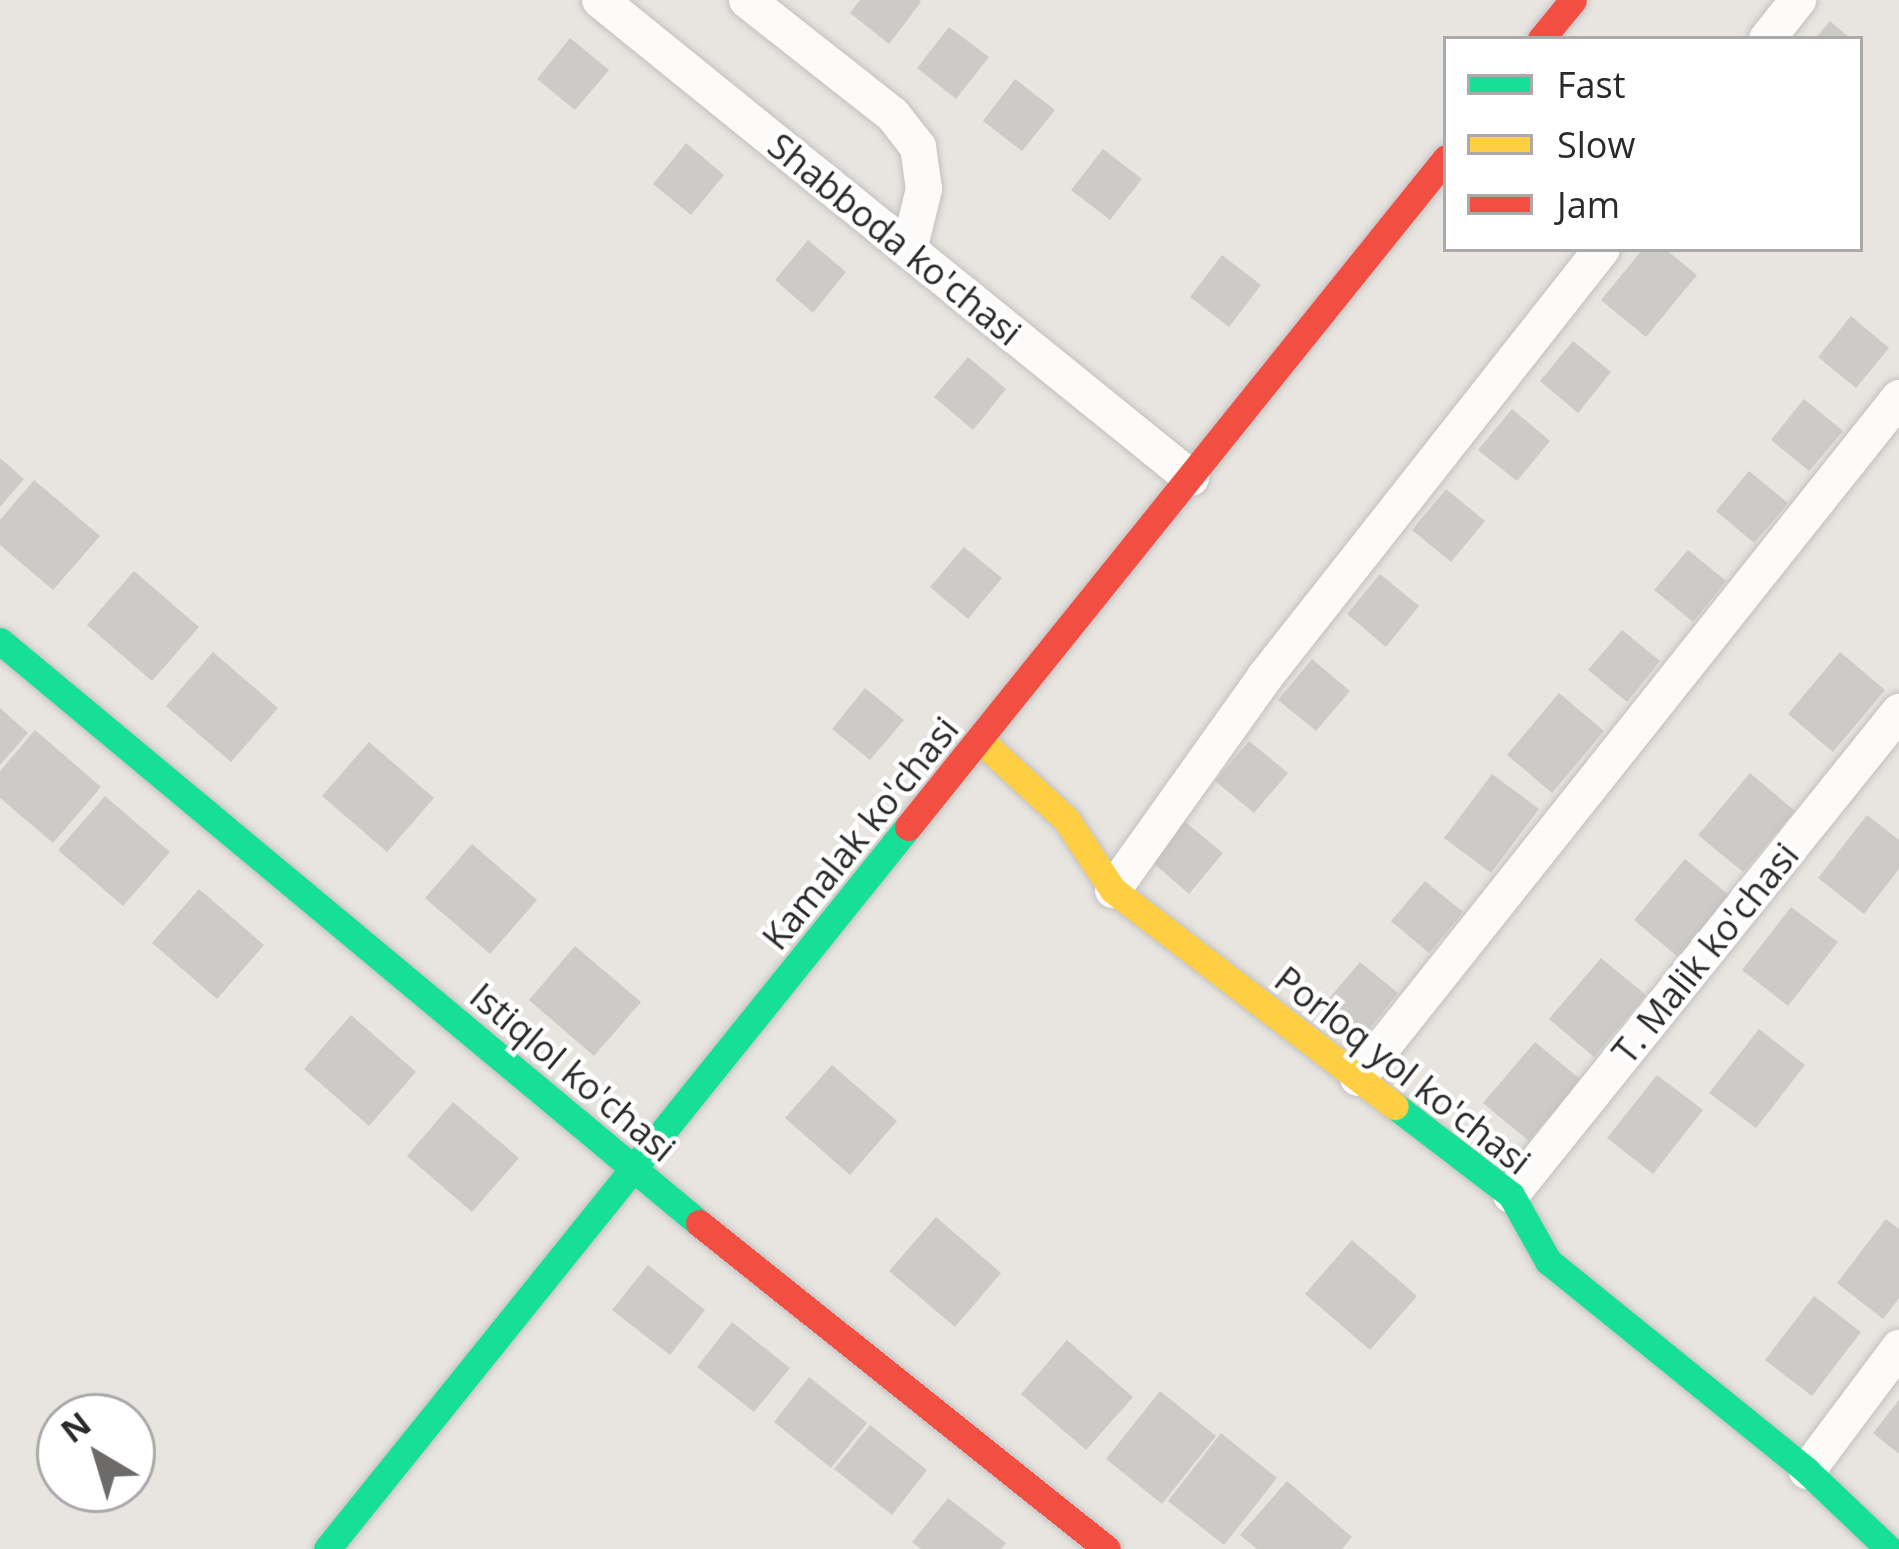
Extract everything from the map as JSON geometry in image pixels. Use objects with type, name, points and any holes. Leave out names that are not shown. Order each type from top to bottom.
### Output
[{"type":"street","name":"Shabboda ko'chasi","points":[[600,0],[1191,478]]},
{"type":"street","points":[[747,0],[893,115],[918,147],[924,189],[909,250]]},
{"type":"street","points":[[1543,36],[1573,0]]},
{"type":"street","points":[[1769,36],[1798,0]]},
{"type":"street","name":"Kamalak ko'chasi","points":[[327,1549],[635,1172],[1443,162]]},
{"type":"street","points":[[1113,890],[1264,678],[1600,252]]},
{"type":"street","points":[[1358,1078],[1899,398]]},
{"type":"street","name":"Istiqlol ko'chasi","points":[[0,641],[635,1172],[1107,1549]]},
{"type":"street","name":"T. Malik ko'chasi","points":[[1511,1195],[1899,712]]},
{"type":"street","name":"Porloq yol ko'chasi","points":[[980,740],[1066,818],[1113,890],[1511,1195],[1548,1261],[1807,1471],[1889,1549]]},
{"type":"street","points":[[1807,1471],[1899,1348]]},
{"type":"building","points":[[860,0],[921,2],[889,44],[850,13]]},
{"type":"building","points":[[1830,21],[1848,36],[1818,36]]},
{"type":"building","points":[[949,27],[989,57],[956,99],[917,68]]},
{"type":"building","points":[[570,38],[609,70],[575,110],[537,79]]},
{"type":"building","points":[[1015,79],[1055,110],[1022,151],[983,121]]},
{"type":"building","points":[[686,143],[724,175],[691,215],[653,184]]},
{"type":"building","points":[[1103,149],[1142,179],[1110,220],[1071,190]]},
{"type":"building","points":[[808,240],[846,272],[813,313],[775,280]]},
{"type":"building","points":[[1641,252],[1669,252],[1697,275],[1646,337],[1601,300]]},
{"type":"building","points":[[1222,255],[1261,285],[1229,327],[1190,297]]},
{"type":"building","points":[[1851,316],[1889,348],[1856,388],[1818,357]]},
{"type":"building","points":[[1573,341],[1611,372],[1578,413],[1540,381]]},
{"type":"building","points":[[968,357],[1006,389],[973,430],[934,397]]},
{"type":"building","points":[[1804,399],[1843,431],[1809,471],[1771,440]]},
{"type":"building","points":[[1512,409],[1550,441],[1517,481],[1478,450]]},
{"type":"building","points":[[0,458],[24,479],[0,507]]},
{"type":"building","points":[[1749,471],[1788,503],[1754,543],[1716,511]]},
{"type":"building","points":[[34,480],[100,536],[53,590],[0,545],[0,520]]},
{"type":"building","points":[[1446,489],[1485,521],[1451,562],[1412,530]]},
{"type":"building","points":[[964,547],[1002,578],[968,619],[930,587]]},
{"type":"building","points":[[1688,550],[1726,581],[1693,622],[1654,590]]},
{"type":"building","points":[[134,571],[199,627],[152,681],[87,625]]},
{"type":"building","points":[[1380,574],[1419,606],[1386,647],[1347,614]]},
{"type":"building","points":[[1622,630],[1660,661],[1627,702],[1588,670]]},
{"type":"building","points":[[213,652],[278,708],[231,762],[166,706]]},
{"type":"building","points":[[1840,652],[1885,690],[1833,752],[1788,714]]},
{"type":"building","points":[[1312,659],[1350,691],[1316,731],[1278,700]]},
{"type":"building","points":[[865,688],[904,720],[870,760],[832,729]]},
{"type":"building","points":[[1559,693],[1604,731],[1552,793],[1507,755]]},
{"type":"building","points":[[0,708],[28,733],[0,765]]},
{"type":"building","points":[[35,730],[101,787],[53,843],[0,798],[0,771]]},
{"type":"building","points":[[1249,741],[1288,773],[1254,813],[1215,781]]},
{"type":"building","points":[[369,742],[434,798],[387,852],[322,796]]},
{"type":"building","points":[[1750,773],[1795,811],[1743,872],[1698,835]]},
{"type":"building","points":[[1492,774],[1539,809],[1491,873],[1444,838]]},
{"type":"building","points":[[105,796],[170,852],[123,906],[58,850]]},
{"type":"building","points":[[1867,815],[1899,840],[1899,869],[1864,914],[1818,878]]},
{"type":"building","points":[[1184,821],[1223,853],[1189,894],[1151,861]]},
{"type":"building","points":[[472,844],[537,900],[490,954],[425,898]]},
{"type":"building","points":[[1685,859],[1730,896],[1679,958],[1634,920]]},
{"type":"building","points":[[1425,881],[1463,912],[1429,953],[1391,921]]},
{"type":"building","points":[[199,889],[264,945],[217,999],[152,943]]},
{"type":"building","points":[[1791,907],[1838,942],[1788,1006],[1742,970]]},
{"type":"building","points":[[575,946],[641,1002],[594,1056],[529,1000]]},
{"type":"building","points":[[1601,958],[1646,995],[1594,1057],[1549,1019]]},
{"type":"building","points":[[1360,962],[1398,993],[1365,1034],[1326,1002]]},
{"type":"building","points":[[351,1015],[416,1072],[369,1126],[304,1069]]},
{"type":"building","points":[[1759,1029],[1805,1065],[1756,1128],[1709,1093]]},
{"type":"building","points":[[1535,1042],[1580,1079],[1529,1141],[1483,1103]]},
{"type":"building","points":[[832,1065],[897,1121],[850,1175],[785,1118]]},
{"type":"building","points":[[1657,1075],[1703,1110],[1653,1174],[1607,1138]]},
{"type":"building","points":[[453,1102],[519,1158],[472,1212],[407,1156]]},
{"type":"building","points":[[936,1217],[1001,1273],[955,1327],[889,1271]]},
{"type":"building","points":[[1886,1219],[1899,1229],[1899,1298],[1883,1319],[1837,1283]]},
{"type":"building","points":[[1352,1240],[1417,1296],[1370,1350],[1305,1294]]},
{"type":"building","points":[[648,1265],[705,1310],[670,1355],[612,1310]]},
{"type":"building","points":[[1814,1296],[1861,1332],[1812,1396],[1765,1360]]},
{"type":"building","points":[[732,1322],[790,1368],[754,1412],[697,1367]]},
{"type":"building","points":[[1067,1340],[1133,1397],[1086,1450],[1021,1394]]},
{"type":"building","points":[[809,1377],[867,1423],[831,1468],[774,1422]]},
{"type":"building","points":[[1160,1391],[1216,1436],[1162,1504],[1106,1459]]},
{"type":"building","points":[[1899,1400],[1899,1454],[1873,1433]]},
{"type":"building","points":[[870,1425],[927,1470],[892,1515],[834,1469]]},
{"type":"building","points":[[1221,1433],[1277,1478],[1224,1545],[1168,1501]]},
{"type":"building","points":[[1287,1481],[1352,1537],[1342,1549],[1257,1549],[1240,1535]]},
{"type":"building","points":[[948,1498],[1006,1543],[1001,1549],[921,1549],[912,1542]]},
{"type":"traffic: fast","points":[[0,641],[699,1223]]},
{"type":"traffic: fast","points":[[327,1549],[908,827]]},
{"type":"traffic: fast","points":[[1395,1106],[1511,1195],[1548,1261],[1807,1471],[1889,1549]]},
{"type":"traffic: slow","points":[[980,740],[1066,819],[1113,890],[1395,1106]]},
{"type":"traffic: jam","points":[[1543,36],[1573,0]]},
{"type":"traffic: jam","points":[[908,827],[1443,162]]},
{"type":"traffic: jam","points":[[699,1223],[1107,1549]]}]
